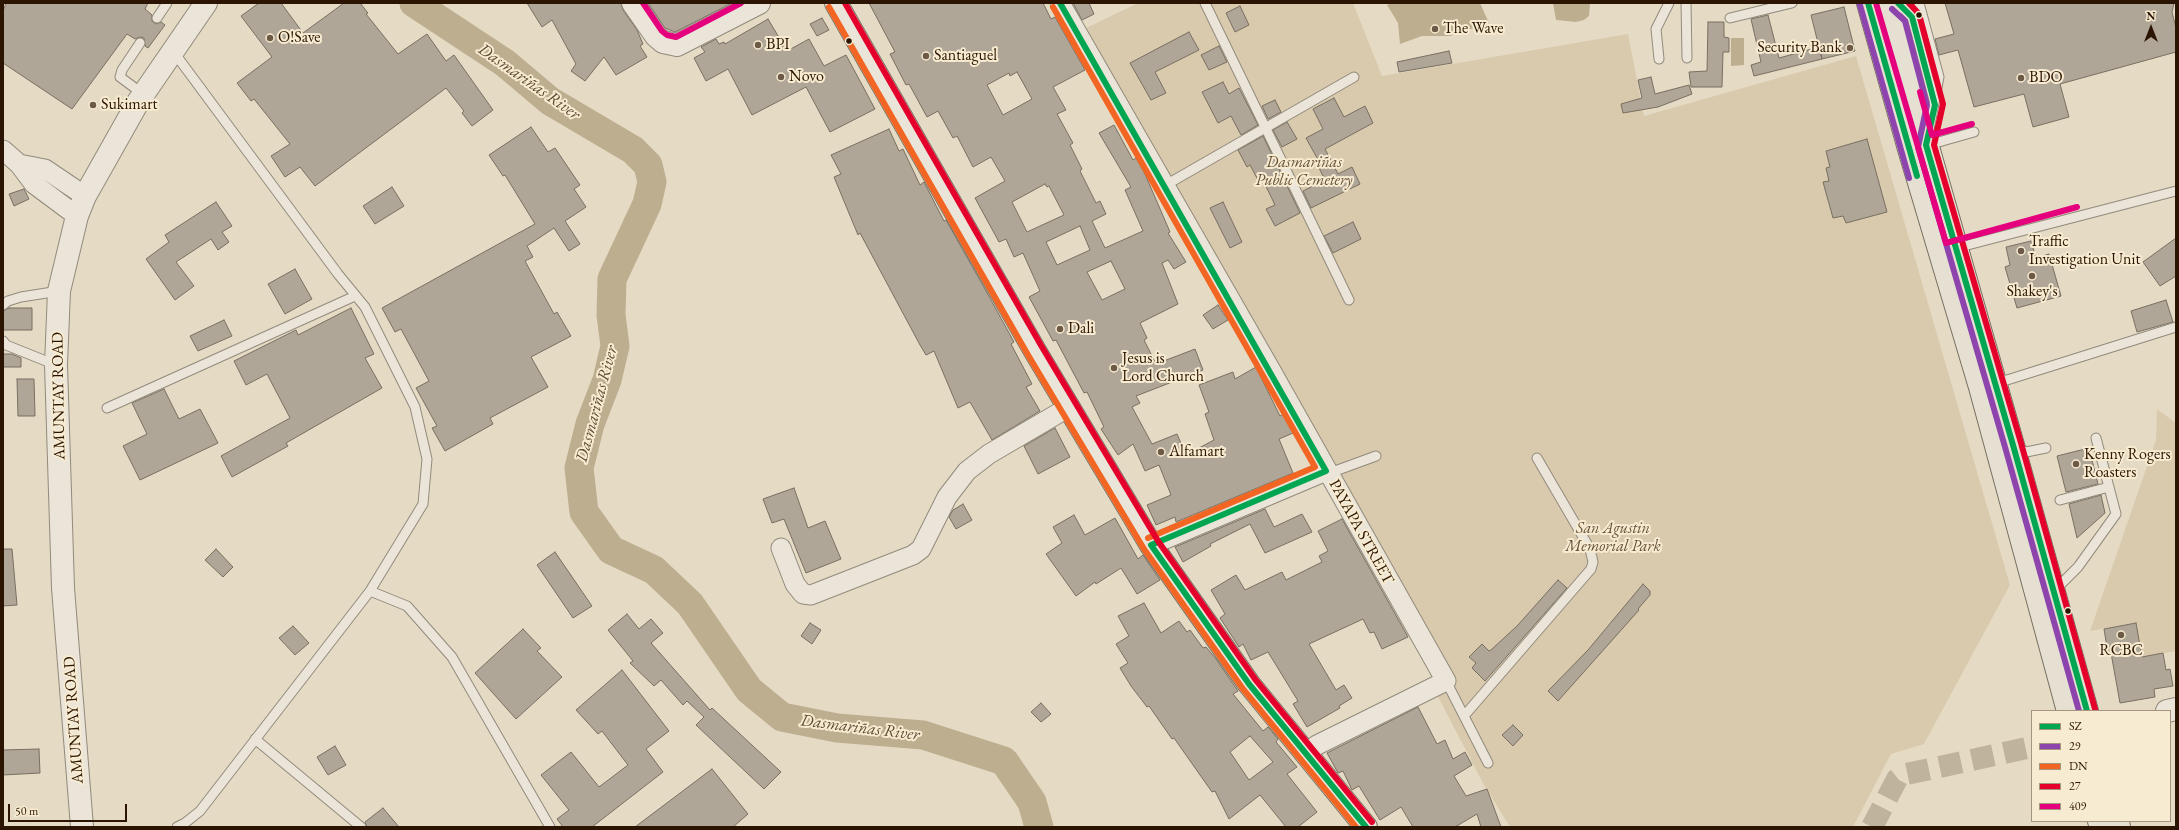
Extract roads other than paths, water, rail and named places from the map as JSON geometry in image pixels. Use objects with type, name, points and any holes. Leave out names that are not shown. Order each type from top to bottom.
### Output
[{"type":"highway","points":[[1868,3],[1917,147],[1987,385],[2068,710]]},
{"type":"highway","points":[[1887,3],[1917,147]]},
{"type":"highway","points":[[1987,385],[2013,445],[2087,710]]},
{"type":"street","name":"AMUNTAY ROAD","points":[[82,827],[64,588],[56,365],[59,291],[77,216],[84,196],[143,94],[172,50],[206,3]]},
{"type":"street","points":[[633,3],[656,36],[663,42],[677,45],[759,3]]},
{"type":"street","points":[[836,3],[1069,407],[1151,545],[1249,684],[1366,827]]},
{"type":"street","points":[[1060,3],[1269,367],[1326,471]]},
{"type":"street","points":[[3,150],[19,164],[34,184],[77,216]]},
{"type":"street","points":[[19,164],[45,169],[84,196]]},
{"type":"street","points":[[781,548],[795,584],[803,594],[811,595],[913,556],[921,549],[948,497],[968,471],[989,454],[1069,407]]},
{"type":"street","name":"PAYAPA STREET","points":[[1151,545],[1326,471],[1444,678]]},
{"type":"street","points":[[1306,753],[1317,745],[1444,678]]},
{"type":"lane","points":[[157,18],[167,3]]},
{"type":"lane","points":[[1205,3],[1264,129],[1349,300]]},
{"type":"lane","points":[[1659,59],[1656,29],[1669,3]]},
{"type":"lane","points":[[1686,3],[1687,58]]},
{"type":"lane","points":[[1730,18],[1792,3]]},
{"type":"lane","points":[[1898,3],[1912,17],[1935,105]]},
{"type":"lane","points":[[1917,147],[1935,105],[1939,77],[1919,3]]},
{"type":"lane","points":[[140,43],[122,70],[120,76],[143,94]]},
{"type":"lane","points":[[172,50],[355,296],[365,307],[415,407],[427,459],[423,504],[370,591],[200,811],[185,823],[177,827]]},
{"type":"lane","points":[[1164,186],[1354,76]]},
{"type":"lane","points":[[1917,147],[1974,132]]},
{"type":"lane","points":[[1948,250],[2176,191]]},
{"type":"lane","points":[[3,305],[8,301],[21,297],[59,291]]},
{"type":"lane","points":[[107,408],[355,296]]},
{"type":"lane","points":[[1987,385],[2176,327]]},
{"type":"lane","points":[[3,341],[6,345],[56,365]]},
{"type":"lane","points":[[2052,586],[2062,583],[2078,567],[2116,514],[2096,438]]},
{"type":"lane","points":[[2013,445],[2026,452],[2046,448]]},
{"type":"lane","points":[[1326,471],[1335,471],[1376,456]]},
{"type":"lane","points":[[1464,716],[1591,569],[1593,562],[1590,549],[1537,458]]},
{"type":"lane","points":[[2060,500],[2109,487]]},
{"type":"lane","points":[[370,591],[407,606],[452,657],[550,827]]},
{"type":"lane","points":[[1444,678],[1488,763]]},
{"type":"lane","points":[[255,739],[361,827]]},
{"type":"waterway","name":"Dasmariñas River","points":[[414,3],[505,63],[550,101],[633,150],[648,165],[652,182],[647,204],[612,279],[611,315],[615,346],[607,380],[590,424],[579,468],[584,512],[611,550],[654,570],[690,604],[749,690],[782,717],[837,728],[923,735],[1004,761],[1032,802],[1039,827]]},
{"type":"tunnel","points":[[1872,827],[1897,779],[1902,775],[2031,747]]},
{"type":"place","name":"The Wave","points":[[1435,29]]},
{"type":"place","name":"O!Save","points":[[270,38]]},
{"type":"place","name":"BPI","points":[[758,45]]},
{"type":"place","name":"Security Bank","points":[[1850,48]]},
{"type":"place","name":"Santiaguel","points":[[926,56]]},
{"type":"place","name":"Novo","points":[[781,77]]},
{"type":"place","name":"BDO","points":[[2021,78]]},
{"type":"place","name":"Sukimart","points":[[93,105]]},
{"type":"place","name":"Traffic Investigation Unit","points":[[2021,251]]},
{"type":"place","name":"Shakey's","points":[[2032,276]]},
{"type":"place","name":"Dali","points":[[1060,329]]},
{"type":"place","name":"Jesus is Lord Church","points":[[1114,368]]},
{"type":"place","name":"Alfamart","points":[[1161,452]]},
{"type":"place","name":"Kenny Rogers Roasters","points":[[2076,464]]},
{"type":"place","name":"RCBC","points":[[2121,635]]},
{"type":"park label","name":"Dasmariñas Public Cemetery","points":[[1304,172]]},
{"type":"park label","name":"San Agustin Memorial Park","points":[[1613,538]]}]
